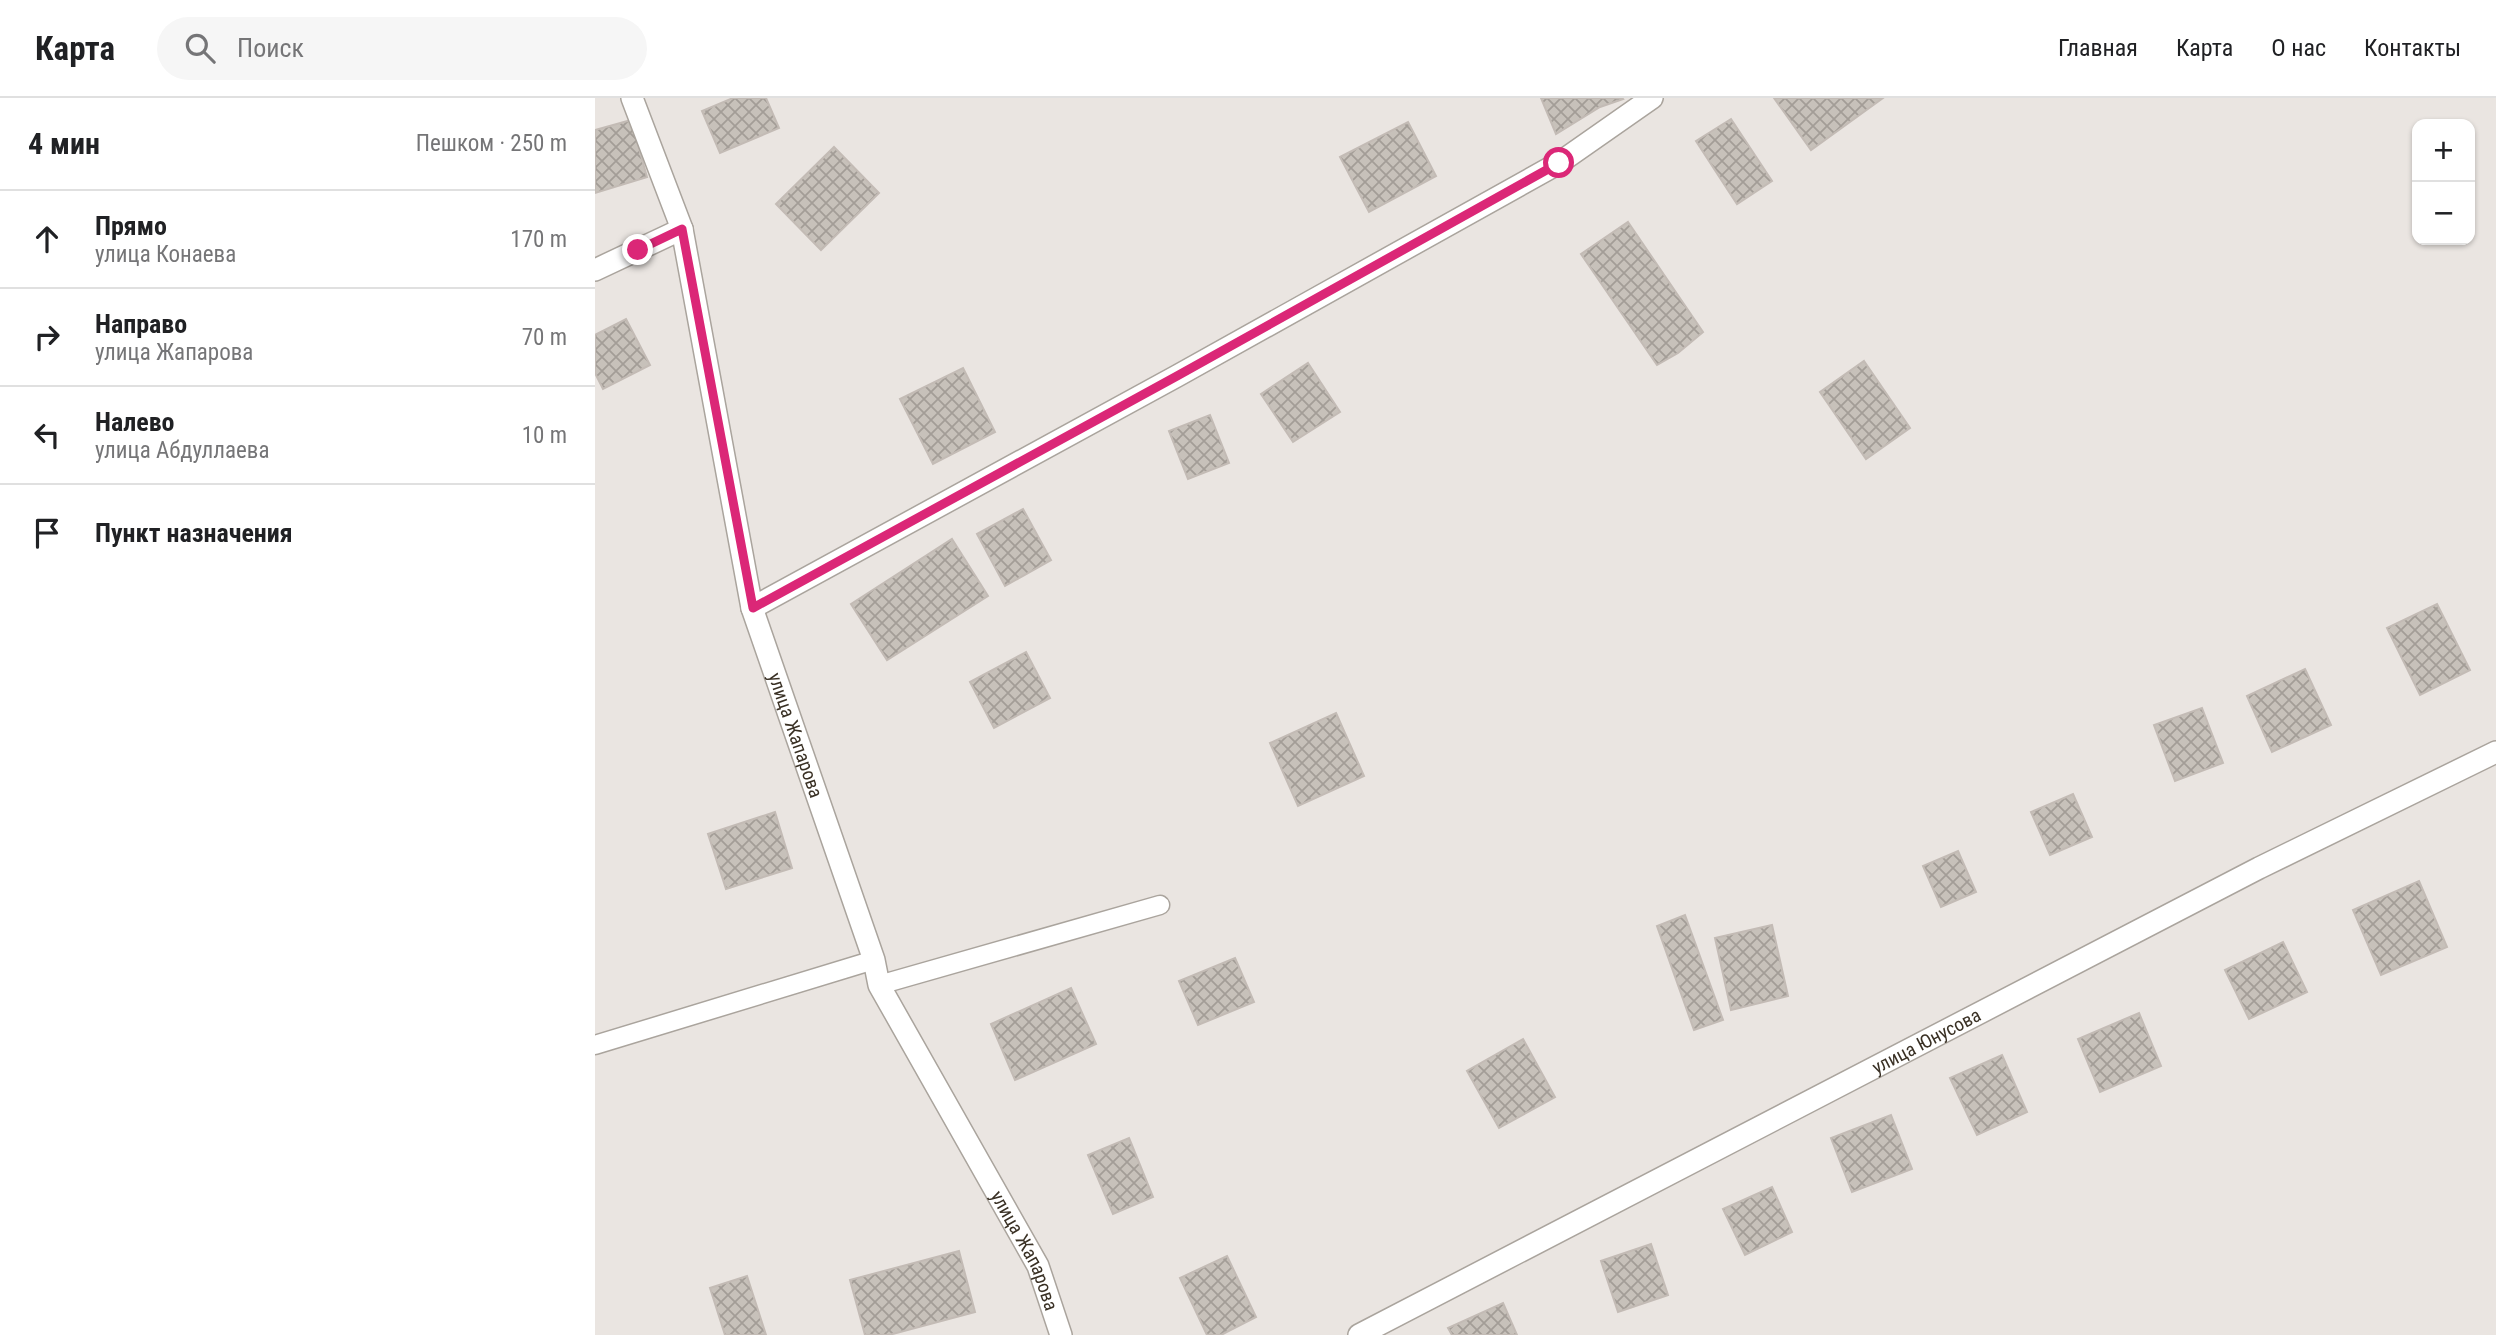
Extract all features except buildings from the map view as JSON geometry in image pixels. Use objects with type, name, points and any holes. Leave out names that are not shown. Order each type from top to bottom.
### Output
[{"type":"street","name":"улица Жапарова","points":[[632,98],[682,229],[753,608],[874,960],[879,985],[1038,1266],[1061,1335]]},
{"type":"street","points":[[753,608],[1559,163],[1652,98]]},
{"type":"street","points":[[595,270],[682,229]]},
{"type":"street","name":"улица Юнусова","points":[[1359,1335],[2246,874],[2496,752]]},
{"type":"lane","points":[[879,985],[1160,905]]},
{"type":"lane","points":[[595,1045],[874,960]]},
{"type":"route","points":[[638,250],[682,229],[753,608],[1559,163]]}]
